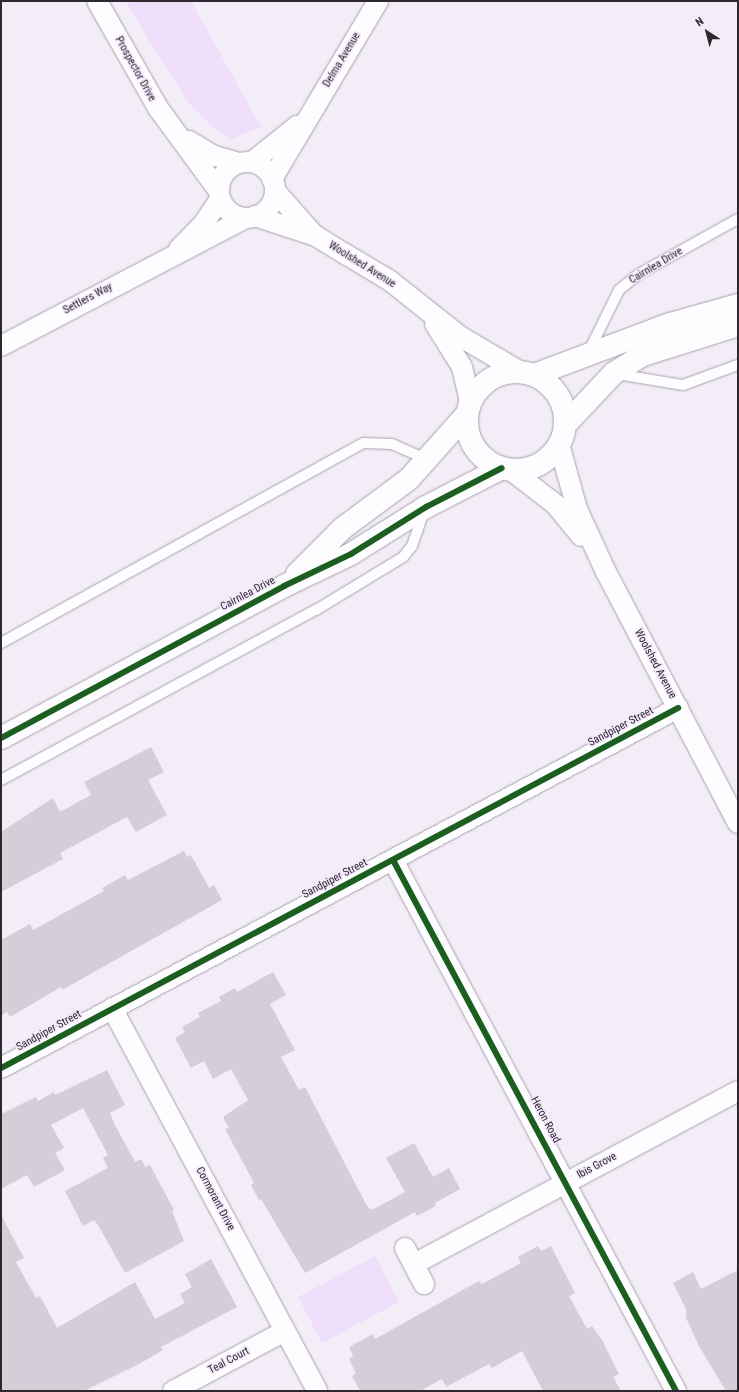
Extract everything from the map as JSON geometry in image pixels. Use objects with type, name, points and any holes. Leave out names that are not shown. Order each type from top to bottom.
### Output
[{"type":"street","name":"Prospector Drive","points":[[97,1],[158,108],[220,195]]},
{"type":"street","name":"Delma Avenue","points":[[274,185],[306,119],[378,1]]},
{"type":"street","name":"Delma Avenue","points":[[245,163],[306,119]]},
{"type":"street","name":"Prospector Drive","points":[[177,134],[212,155],[245,163]]},
{"type":"street","points":[[245,163],[268,171],[274,185],[269,206],[251,217],[230,212],[220,195],[224,174],[245,163]]},
{"type":"street","name":"Woolshed Avenue","points":[[274,185],[316,236]]},
{"type":"street","name":"Settlers Way","points":[[175,253],[204,222],[220,195]]},
{"type":"street","name":"Woolshed Avenue","points":[[251,217],[316,236],[389,280],[461,337],[528,373]]},
{"type":"street","name":"Settlers Way","points":[[1,346],[175,253],[202,243],[251,217]]},
{"type":"street","points":[[738,305],[663,326],[586,356],[528,373],[505,372],[491,378],[478,389],[468,408],[467,428],[478,453],[507,469],[539,464],[614,373],[642,355],[738,325]]},
{"type":"street","name":"Woolshed Avenue","points":[[425,310],[462,367],[468,408]]},
{"type":"street","points":[[528,373],[548,383],[558,395],[564,409],[562,435]]},
{"type":"street","name":"Cairnlea Drive","points":[[284,586],[343,528],[390,494],[426,460],[468,408]]},
{"type":"street","name":"Woolshed Avenue","points":[[562,435],[577,509],[605,570],[738,823]]},
{"type":"street","name":"Woolshed Avenue","points":[[507,469],[571,521],[605,570]]},
{"type":"street","name":"Cairnlea Drive","points":[[2,737],[284,586],[351,554],[426,507],[507,469]]},
{"type":"street","name":"Sandpiper Street","points":[[1,1068],[678,708]]},
{"type":"street","name":"Heron Road","points":[[393,860],[567,1182],[676,1391]]},
{"type":"street","name":"Cormorant Drive","points":[[112,1008],[317,1391]]},
{"type":"street","name":"Ibis Grove","points":[[424,1284],[410,1256],[567,1182],[738,1091]]},
{"type":"street","name":"Teal Court","points":[[173,1391],[285,1331]]},
{"type":"lane","name":"Cairnlea Drive","points":[[586,356],[619,290],[639,274],[738,220]]},
{"type":"lane","points":[[614,373],[683,385],[738,364]]},
{"type":"lane","points":[[1,643],[364,443],[392,444],[426,460]]},
{"type":"lane","points":[[1,780],[316,610],[403,557],[412,546],[426,507]]},
{"type":"shaded area","points":[[125,1],[191,1],[261,127],[231,139],[211,126],[187,101]]},
{"type":"shaded area","points":[[375,1256],[399,1302],[322,1343],[298,1297]]},
{"type":"building","points":[[151,747],[164,772],[148,780],[167,815],[136,832],[127,817],[60,853],[63,859],[1,892],[1,832],[53,798],[60,812],[91,795],[84,782]]},
{"type":"building","points":[[184,851],[187,857],[191,855],[209,888],[214,885],[222,900],[62,990],[61,987],[10,1017],[7,1012],[1,1016],[1,940],[30,924],[33,930],[104,891],[102,888],[125,875],[128,880]]},
{"type":"building","points":[[273,972],[286,995],[270,1004],[295,1050],[281,1057],[299,1090],[305,1087],[367,1206],[372,1210],[405,1192],[386,1158],[414,1143],[433,1177],[449,1168],[460,1189],[435,1203],[436,1206],[417,1216],[415,1212],[305,1273],[261,1199],[259,1200],[251,1185],[254,1183],[225,1129],[229,1128],[223,1117],[248,1100],[231,1069],[213,1079],[204,1061],[191,1068],[175,1038],[185,1032],[182,1027],[200,1017],[198,1013],[221,1001],[219,997],[235,988],[237,992]]},
{"type":"building","points":[[107,1070],[125,1105],[110,1113],[115,1125],[135,1162],[141,1159],[145,1167],[150,1165],[174,1210],[172,1211],[184,1241],[125,1273],[98,1225],[94,1220],[83,1226],[65,1191],[108,1168],[103,1158],[108,1155],[83,1108],[51,1125],[64,1148],[55,1153],[65,1170],[34,1187],[27,1175],[1,1189],[1,1114],[36,1097],[38,1101],[54,1092],[55,1095]]},
{"type":"building","points":[[1,1215],[24,1258],[16,1262],[36,1298],[40,1296],[57,1328],[135,1282],[155,1319],[185,1303],[180,1294],[192,1287],[185,1274],[211,1259],[237,1307],[161,1347],[163,1350],[141,1363],[84,1391],[1,1391]]},
{"type":"building","points":[[538,1246],[541,1251],[551,1246],[575,1293],[569,1296],[587,1329],[592,1326],[602,1340],[619,1374],[613,1377],[621,1391],[543,1391],[522,1351],[492,1368],[489,1364],[446,1387],[442,1379],[420,1391],[360,1391],[352,1376],[356,1373],[349,1359],[353,1356],[349,1347],[373,1334],[375,1339],[479,1281],[482,1284],[521,1263],[518,1257]]},
{"type":"building","points":[[738,1270],[738,1391],[726,1391],[699,1346],[686,1318],[686,1309],[673,1283],[693,1272],[701,1289]]},
{"type":"cycle path","points":[[1,738],[284,586],[351,554],[426,507],[502,468]]},
{"type":"cycle path","points":[[1,1068],[678,708]]},
{"type":"cycle path","points":[[393,860],[676,1391]]}]
